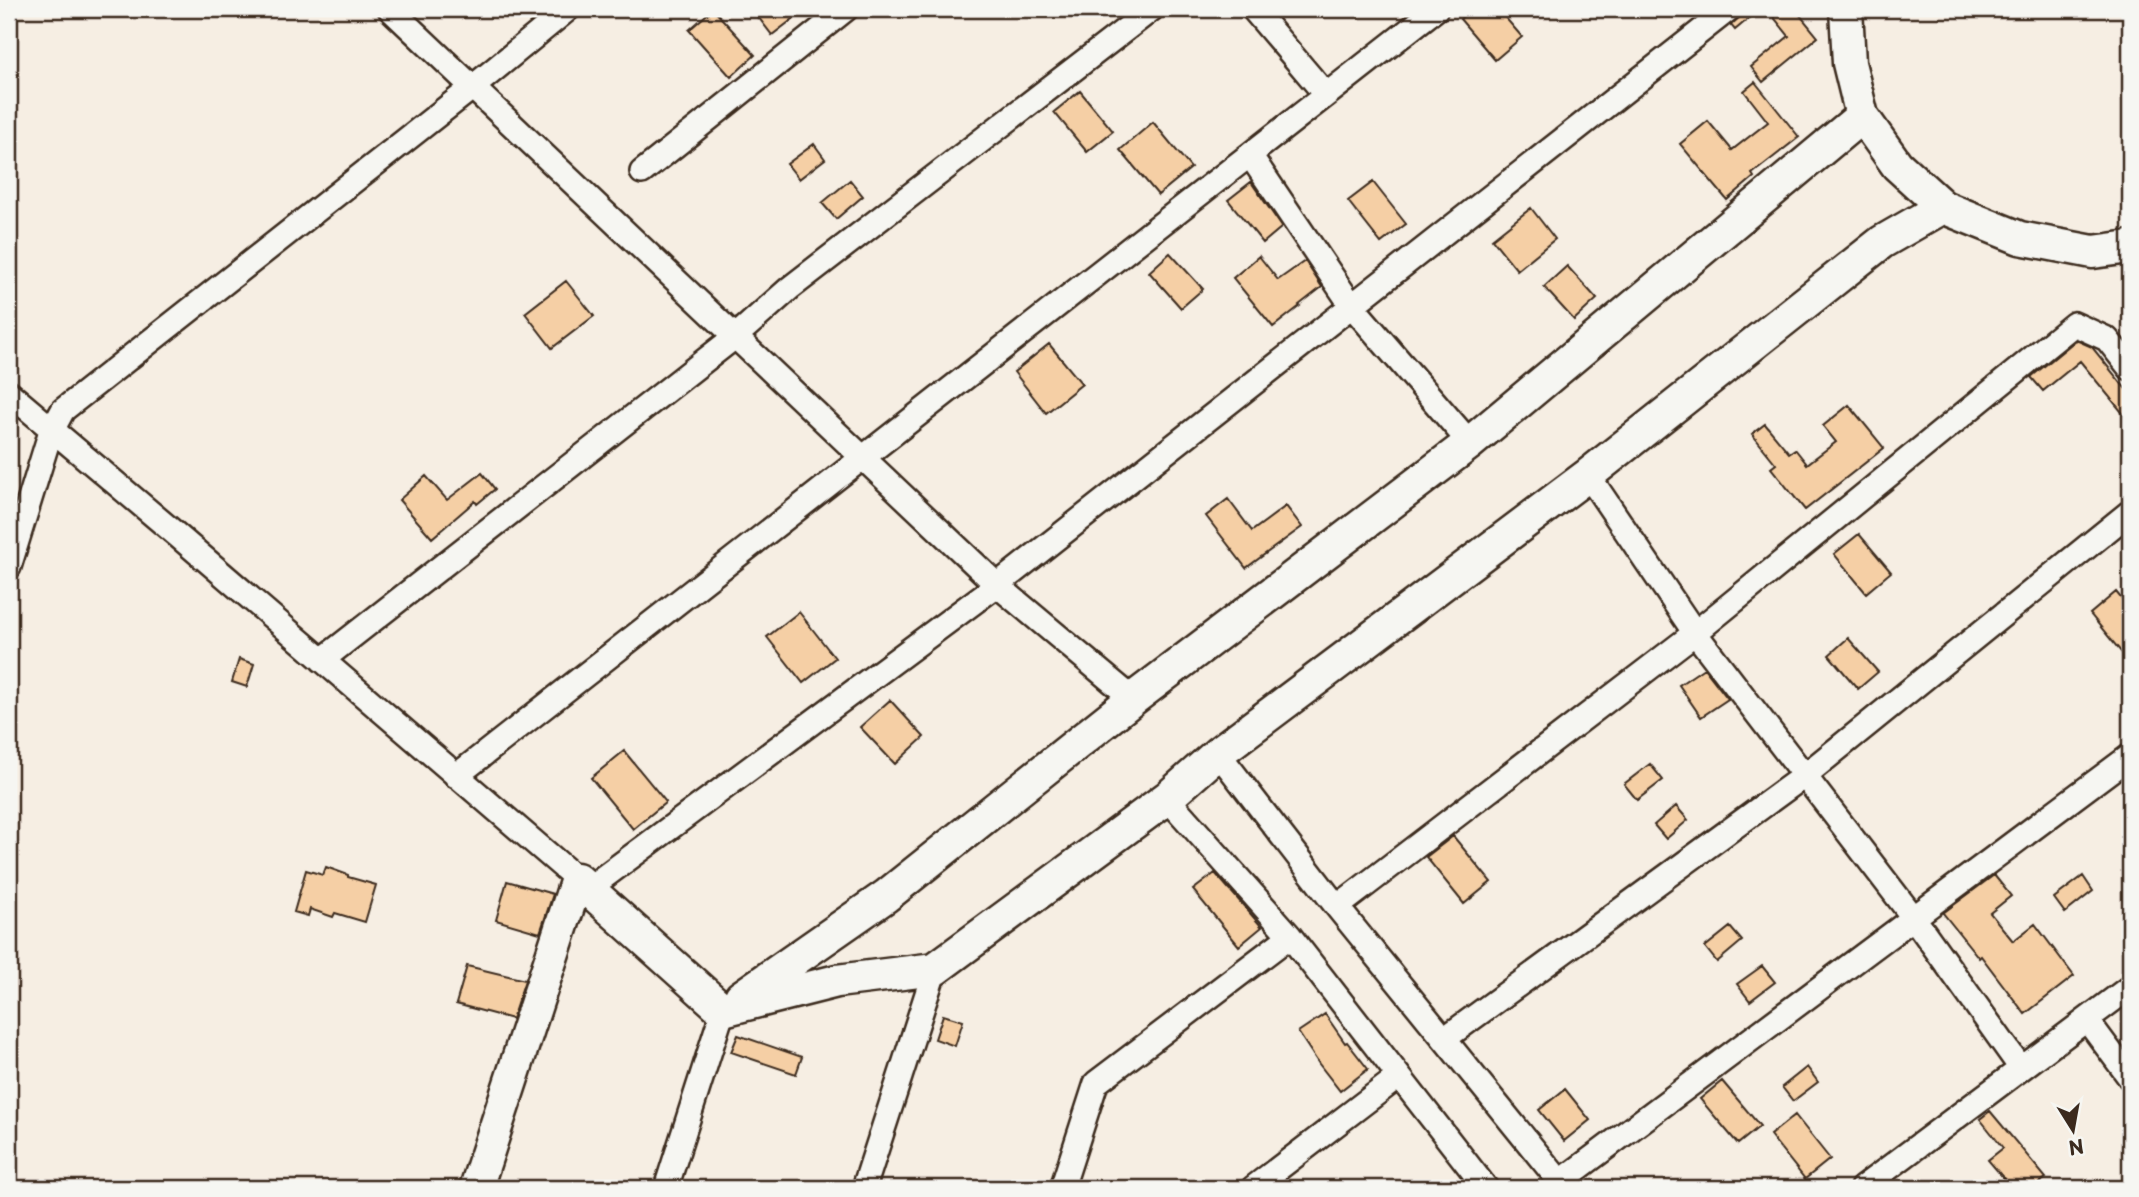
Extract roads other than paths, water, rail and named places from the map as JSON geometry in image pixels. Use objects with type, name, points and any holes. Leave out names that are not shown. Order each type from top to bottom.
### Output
[{"type":"street","points":[[390,9],[997,585],[1133,699]]},
{"type":"street","points":[[9,567],[52,429],[63,410],[568,9]]},
{"type":"street","points":[[642,172],[846,9]]},
{"type":"street","points":[[322,660],[736,336],[790,288],[1152,9]]},
{"type":"street","points":[[1253,9],[1326,95]]},
{"type":"street","points":[[456,776],[1436,9]]},
{"type":"street","points":[[476,1188],[583,883],[997,585],[1729,9]]},
{"type":"street","points":[[1846,9],[1849,63],[1862,116],[1897,165],[1943,207],[2020,238],[2093,252],[2130,247]]},
{"type":"street","points":[[666,1188],[723,1010],[886,896],[1133,699],[1470,443],[1862,116]]},
{"type":"street","points":[[1250,155],[1352,306],[1470,443]]},
{"type":"street","points":[[723,1010],[836,981],[935,969],[1167,798],[1218,753],[1588,475],[1882,242],[1943,207]]},
{"type":"street","points":[[1337,907],[1695,633],[2074,324],[2107,339],[2130,368]]},
{"type":"street","points":[[9,393],[583,883],[723,1010]]},
{"type":"street","points":[[1588,475],[1695,633],[1913,917],[2021,1068]]},
{"type":"street","points":[[1444,1039],[1804,776],[2130,512]]},
{"type":"street","points":[[1218,753],[1337,907],[1562,1185],[1913,917],[2130,756]]},
{"type":"street","points":[[1167,798],[1290,936],[1486,1188]]},
{"type":"street","points":[[1062,1188],[1096,1083],[1290,936]]},
{"type":"street","points":[[864,1188],[935,969]]},
{"type":"street","points":[[1862,1188],[2130,987]]},
{"type":"street","points":[[2087,1020],[2130,1078]]},
{"type":"street","points":[[1253,1188],[1398,1077]]}]
